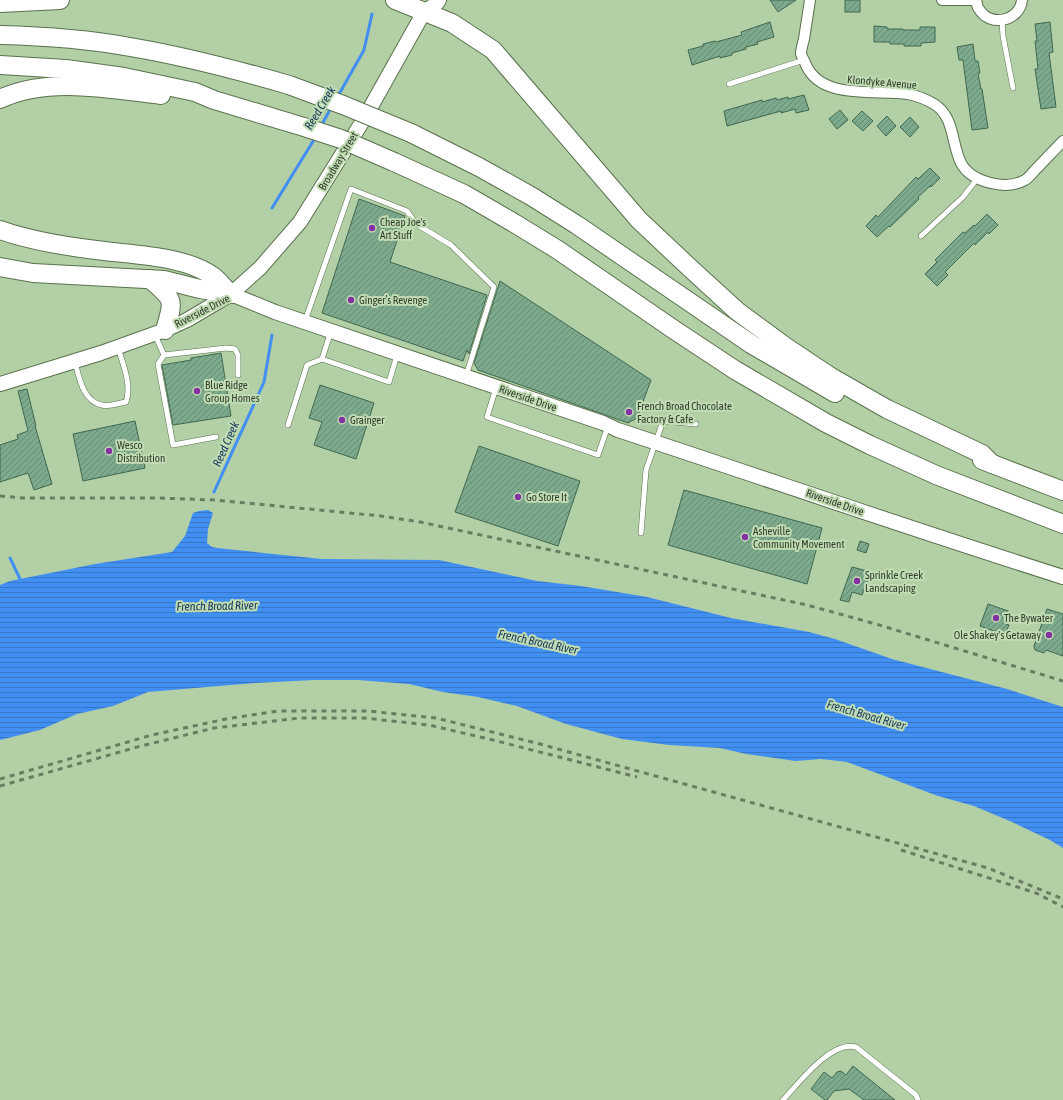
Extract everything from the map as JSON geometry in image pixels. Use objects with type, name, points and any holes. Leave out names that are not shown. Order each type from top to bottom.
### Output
[{"type":"highway","points":[[0,3],[60,0]]},
{"type":"highway","points":[[396,0],[424,6],[493,50],[640,220],[737,311],[786,347],[831,377],[887,409],[982,454],[992,464]]},
{"type":"highway","points":[[0,35],[66,38],[129,46],[215,64],[289,85],[412,133],[479,167],[531,196],[577,225],[751,344],[797,372],[914,433],[1063,492]]},
{"type":"highway","points":[[0,65],[66,69],[124,77],[195,92],[214,100],[341,139],[464,194],[514,223],[558,250],[735,370],[826,423],[936,475],[1063,524]]},
{"type":"highway","points":[[0,99],[20,91],[41,86],[64,86],[125,91],[191,101],[214,100]]},
{"type":"highway","points":[[0,230],[29,239],[94,250],[164,258],[180,262],[213,277],[231,294]]},
{"type":"highway","points":[[0,266],[33,273],[164,280],[200,289],[231,294]]},
{"type":"highway","points":[[150,279],[167,293],[171,302],[171,310],[160,332]]},
{"type":"main road","name":"Broadway Street","points":[[231,294],[260,268],[300,222],[364,119],[424,6],[437,3],[439,0]]},
{"type":"main road","name":"Riverside Drive","points":[[0,384],[75,361],[160,332],[187,320],[231,294],[275,312],[655,442],[937,537],[1063,577]]},
{"type":"street","points":[[804,60],[801,54],[810,0]]},
{"type":"street","points":[[942,0],[976,0],[979,9],[985,16],[993,20],[1002,20],[1011,17],[1018,11],[1022,0]]},
{"type":"street","name":"Klondyke Avenue","points":[[804,60],[808,69],[818,80],[828,86],[843,90],[908,94],[923,98],[936,105],[947,118],[953,132],[955,147],[961,163],[970,175],[989,183],[1012,184],[1025,180],[1063,141]]},
{"type":"lane","points":[[1002,20],[1003,36],[1013,88]]},
{"type":"lane","points":[[729,84],[804,60]]},
{"type":"lane","points":[[921,236],[963,197],[977,179]]},
{"type":"lane","points":[[304,322],[351,189],[406,211],[416,224],[451,245],[494,287],[465,377]]},
{"type":"lane","points":[[322,359],[331,331]]},
{"type":"lane","points":[[160,332],[164,356]]},
{"type":"lane","points":[[75,361],[82,386],[89,399],[101,405],[114,405],[126,402],[128,387],[118,347]]},
{"type":"lane","points":[[216,437],[173,445],[158,364],[164,356],[226,348],[235,349],[238,355],[238,375]]},
{"type":"lane","points":[[288,425],[307,365],[322,359],[390,382],[398,354]]},
{"type":"lane","points":[[496,387],[487,417],[591,453],[598,455],[608,425]]},
{"type":"lane","points":[[641,533],[646,470],[663,421],[696,424]]},
{"type":"lane","points":[[783,1100],[821,1060],[838,1050],[852,1046],[856,1047],[916,1095],[918,1100]]},
{"type":"water","name":"French Broad River","points":[[208,510],[213,513],[208,529],[207,543],[212,547],[322,559],[439,560],[537,581],[581,586],[647,597],[731,618],[809,632],[835,639],[892,659],[1007,689],[1063,707],[1063,848],[1050,840],[1012,822],[974,806],[938,796],[847,762],[821,759],[796,761],[746,754],[720,748],[669,745],[622,739],[566,724],[517,706],[409,684],[358,680],[314,680],[255,683],[148,692],[113,706],[77,714],[40,730],[0,740],[0,585],[10,581],[95,564],[172,552],[185,536],[193,513]]},
{"type":"building","points":[[770,0],[796,0],[778,12]]},
{"type":"building","points":[[845,0],[860,0],[860,12],[845,12]]},
{"type":"building","points":[[770,22],[774,37],[757,42],[758,44],[746,47],[746,49],[732,53],[732,55],[720,58],[720,56],[692,65],[688,50],[703,46],[703,44],[742,35],[741,32]]},
{"type":"building","points":[[1050,22],[1053,52],[1049,53],[1056,107],[1041,109],[1035,69],[1038,69],[1035,24]]},
{"type":"building","points":[[874,26],[903,30],[920,30],[920,27],[935,27],[935,42],[921,43],[921,46],[904,46],[904,44],[890,44],[890,42],[874,42]]},
{"type":"building","points":[[973,44],[975,61],[978,61],[980,73],[978,74],[982,89],[988,128],[972,130],[963,60],[959,60],[957,47]]},
{"type":"building","points":[[804,95],[809,110],[796,113],[795,109],[781,113],[781,111],[727,126],[724,111],[762,100],[762,102],[776,98],[777,100],[788,97],[788,99]]},
{"type":"building","points":[[840,110],[848,120],[837,129],[829,119]]},
{"type":"building","points":[[862,111],[873,121],[863,131],[852,121]]},
{"type":"building","points":[[887,116],[896,126],[886,136],[877,126]]},
{"type":"building","points":[[910,117],[919,127],[910,137],[900,127]]},
{"type":"building","points":[[930,168],[940,178],[918,197],[919,199],[890,227],[889,226],[877,237],[866,226],[876,215],[878,217],[916,177],[918,179]]},
{"type":"building","points":[[359,199],[405,216],[390,262],[487,295],[469,354],[467,350],[463,361],[322,313]]},
{"type":"building","points":[[987,214],[998,225],[989,234],[988,232],[975,245],[974,243],[945,272],[948,275],[937,286],[925,274],[937,262],[935,260],[963,232],[965,233],[974,225],[975,226]]},
{"type":"building","points":[[500,281],[651,380],[637,418],[628,423],[478,370],[474,363]]},
{"type":"building","name":"Blue Ridge Group Homes","points":[[221,353],[231,416],[173,425],[162,365]]},
{"type":"building","name":"Grainger","points":[[320,385],[374,403],[356,459],[314,445],[322,422],[309,418]]},
{"type":"building","points":[[27,389],[35,426],[52,484],[34,490],[28,473],[0,482],[0,445],[18,439],[17,435],[28,431],[18,391]]},
{"type":"building","name":"Wesco Distribution","points":[[135,421],[145,468],[83,481],[73,434]]},
{"type":"building","name":"Go Store It","points":[[479,446],[580,481],[558,546],[455,512]]},
{"type":"building","name":"Asheville Community Movement","points":[[684,490],[822,528],[807,584],[668,545]]},
{"type":"building","points":[[860,541],[869,544],[866,553],[857,550]]},
{"type":"building","name":"Sprinkle Creek Landscaping","points":[[852,567],[871,572],[862,595],[852,592],[849,602],[840,600]]},
{"type":"building","name":"The Bywater","points":[[988,604],[1011,612],[1006,624],[1009,625],[1005,635],[980,626]]},
{"type":"building","name":"Ole Shakey's Getaway","points":[[1047,609],[1063,614],[1063,656],[1046,650],[1044,653],[1035,650],[1034,646]]},
{"type":"building","points":[[853,1066],[895,1100],[864,1100],[849,1089],[834,1091],[827,1100],[825,1100],[811,1089],[824,1072],[832,1078],[837,1072],[841,1071],[846,1075]]},
{"type":"waterway","name":"Reed Creek","points":[[338,96],[364,50],[372,14]]},
{"type":"waterway","name":"Reed Creek","points":[[321,126],[332,106]]},
{"type":"waterway","name":"Reed Creek","points":[[272,208],[315,138]]},
{"type":"waterway","name":"Reed Creek","points":[[214,492],[264,382],[272,335]]},
{"type":"waterway","points":[[10,558],[21,581]]},
{"type":"railway","points":[[0,496],[23,498],[159,498],[215,500],[381,516],[420,522],[807,605],[876,624],[1063,681]]},
{"type":"railway","points":[[0,779],[152,735],[226,719],[278,711],[368,711],[436,718],[540,744],[988,868],[1063,899]]},
{"type":"railway","points":[[0,786],[141,746],[214,728],[300,718],[364,718],[429,725],[637,777]]},
{"type":"railway","points":[[901,850],[1036,893],[1063,907]]},
{"type":"place","name":"Cheap Joe's Art Stuff","points":[[372,228]]},
{"type":"place","name":"Ginger’s Revenge","points":[[351,300]]},
{"type":"place","name":"Blue Ridge Group Homes","points":[[197,391]]},
{"type":"place","name":"French Broad Chocolate Factory & Cafe","points":[[629,412]]},
{"type":"place","name":"Grainger","points":[[342,420]]},
{"type":"place","name":"Wesco Distribution","points":[[109,451]]},
{"type":"place","name":"Go Store It","points":[[518,497]]},
{"type":"place","name":"Asheville Community Movement","points":[[745,537]]},
{"type":"place","name":"Sprinkle Creek Landscaping","points":[[857,581]]},
{"type":"place","name":"The Bywater","points":[[996,618]]},
{"type":"place","name":"Ole Shakey's Getaway","points":[[1049,635]]}]
